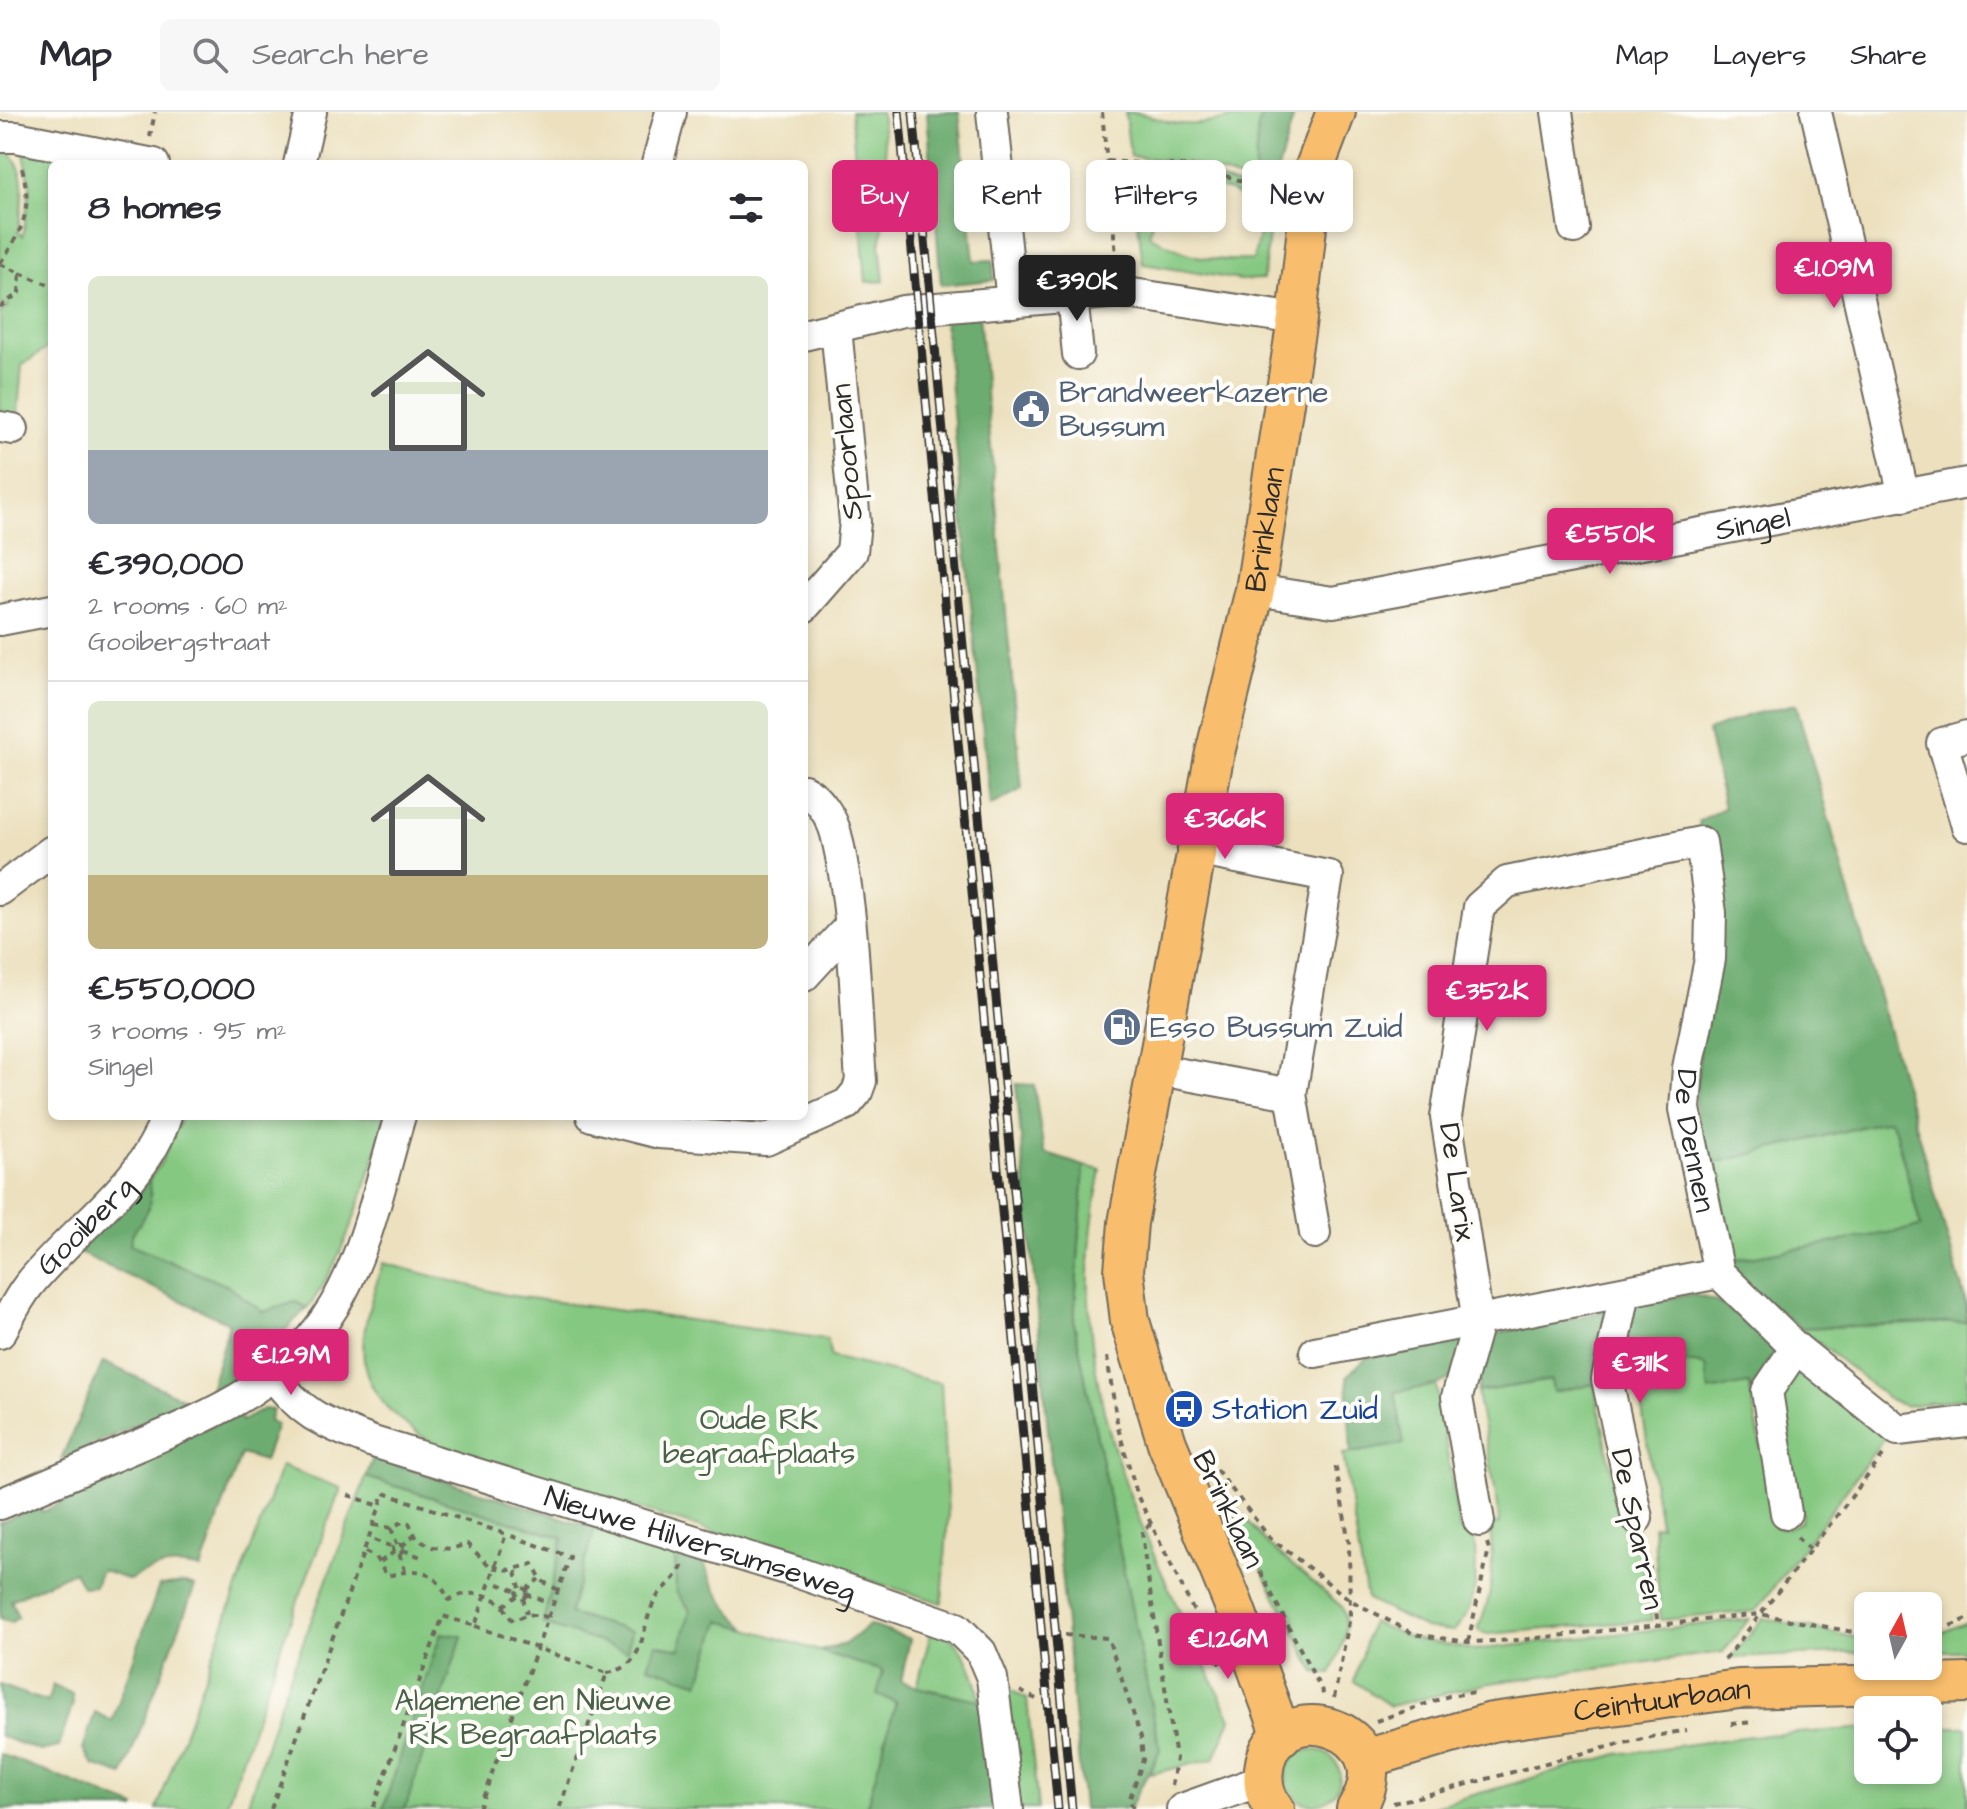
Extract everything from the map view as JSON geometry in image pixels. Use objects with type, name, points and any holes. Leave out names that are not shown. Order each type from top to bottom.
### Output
[{"type":"main road","name":"Brinklaan","points":[[1312,1714],[1233,1603],[1167,1443],[1130,1321],[1124,1271],[1128,1223],[1154,1069],[1196,850],[1214,757],[1255,590],[1297,319],[1313,172],[1336,112]]},
{"type":"main road","name":"Ceintuurbaan","points":[[1365,1759],[1492,1722],[1739,1689],[1967,1683]]},
{"type":"main road","points":[[1261,1799],[1271,1748],[1312,1714],[1326,1725],[1343,1731],[1356,1743],[1365,1759],[1368,1778],[1364,1796],[1373,1806]]},
{"type":"street","points":[[300,160],[311,112]]},
{"type":"street","points":[[658,160],[671,112]]},
{"type":"street","points":[[992,112],[1012,302]]},
{"type":"street","points":[[1557,112],[1574,228]]},
{"type":"street","points":[[1816,112],[1904,496]]},
{"type":"street","points":[[5,129],[137,160]]},
{"type":"street","points":[[808,334],[903,311],[1120,292],[1297,319]]},
{"type":"street","points":[[1072,296],[1078,354]]},
{"type":"street","name":"Spoorlaan","points":[[808,602],[852,552],[855,522],[836,328]]},
{"type":"street","name":"Singel","points":[[1255,590],[1333,602],[1967,483]]},
{"type":"street","points":[[0,620],[48,611]]},
{"type":"street","points":[[1967,736],[1942,743],[1967,826]]},
{"type":"street","points":[[625,1120],[766,1140],[847,1104],[857,1092],[861,1081],[849,927],[836,832],[825,809],[808,794]]},
{"type":"street","name":"De Dennen","points":[[1664,848],[1701,842],[1711,913],[1710,959],[1688,1068],[1685,1109],[1719,1273]]},
{"type":"street","name":"De Larix","points":[[1478,1322],[1446,1117],[1479,907],[1507,882],[1664,848]]},
{"type":"street","points":[[1196,850],[1328,876],[1291,1094],[1315,1233]]},
{"type":"street","points":[[0,890],[48,854]]},
{"type":"street","points":[[808,972],[849,927]]},
{"type":"street","points":[[1154,1069],[1291,1094]]},
{"type":"street","name":"Gooiberg","points":[[0,1333],[28,1287],[136,1170],[161,1135],[165,1120]]},
{"type":"street","points":[[0,1504],[227,1408],[274,1376],[310,1342],[335,1303],[363,1243],[399,1120]]},
{"type":"street","points":[[1315,1352],[1719,1273],[1796,1348],[1898,1430],[1967,1422]]},
{"type":"street","name":"De Sparren","points":[[1625,1292],[1607,1379],[1637,1518]]},
{"type":"street","points":[[1478,1322],[1457,1397],[1479,1521]]},
{"type":"street","points":[[1786,1513],[1767,1391],[1796,1348]]},
{"type":"street","name":"Nieuwe Hilversumseweg","points":[[274,1376],[296,1406],[315,1418],[370,1441],[799,1573],[957,1628],[981,1652],[992,1678],[1008,1809]]},
{"type":"street","points":[[1177,1798],[1261,1799]]},
{"type":"path","points":[[1102,112],[1107,160]]},
{"type":"path","points":[[5,129],[21,165],[27,190],[23,231],[0,264],[48,284]]},
{"type":"path","points":[[1114,232],[1120,292]]},
{"type":"path","points":[[1,304],[19,293],[20,273]]},
{"type":"path","points":[[1721,1665],[1895,1442],[1898,1430]]},
{"type":"path","name":"Brinklaan","points":[[1211,1474],[1204,1457],[1269,1537],[1350,1600]]},
{"type":"path","points":[[1312,1714],[1350,1617],[1349,1543],[1335,1463]]},
{"type":"path","points":[[271,1809],[384,1493],[570,1557],[479,1809]]},
{"type":"path","points":[[348,1495],[380,1506]]},
{"type":"path","name":"Brinklaan","points":[[1232,1515],[1312,1714]]},
{"type":"path","name":"De Sparren","points":[[1637,1518],[1645,1532],[1658,1625]]},
{"type":"path","points":[[374,1525],[391,1528],[404,1521],[409,1523],[414,1535],[438,1549],[467,1544],[482,1562],[495,1567],[516,1570],[529,1563],[540,1578],[558,1590]]},
{"type":"path","points":[[1468,1642],[1489,1549],[1479,1521]]},
{"type":"path","points":[[1151,1524],[1142,1530],[1176,1758],[1177,1798]]},
{"type":"path","points":[[391,1528],[405,1570]]},
{"type":"path","points":[[475,1626],[506,1534]]},
{"type":"path","points":[[380,1562],[414,1535]]},
{"type":"path","points":[[374,1540],[421,1557]]},
{"type":"path","points":[[373,1809],[443,1616],[607,1673],[628,1667],[635,1657],[659,1594],[679,1577],[691,1541]]},
{"type":"path","points":[[365,1552],[380,1562],[387,1576],[416,1570],[434,1578],[449,1600],[468,1593],[485,1596],[503,1606],[514,1621],[527,1614],[548,1617]]},
{"type":"path","points":[[516,1570],[527,1614]]},
{"type":"path","points":[[503,1606],[540,1578]]},
{"type":"path","points":[[498,1584],[545,1601]]},
{"type":"path","points":[[1350,1600],[1414,1634],[1468,1642],[1760,1614],[1854,1632]]},
{"type":"path","points":[[1942,1629],[1967,1618]]},
{"type":"path","points":[[1065,1635],[1108,1638],[1141,1737],[1143,1760],[1129,1801],[1134,1809]]},
{"type":"path","points":[[559,1809],[607,1673]]},
{"type":"path","name":"Ceintuurbaan","points":[[1729,1724],[1760,1722]]},
{"type":"path","name":"Ceintuurbaan","points":[[1373,1806],[1500,1778],[1635,1739],[1701,1727]]},
{"type":"green space","points":[[851,112],[881,112],[887,160],[855,160]]},
{"type":"green space","points":[[927,112],[959,112],[964,160],[954,160],[954,232],[971,232],[974,261],[993,260],[994,280],[941,285],[937,232],[938,160],[931,160]]},
{"type":"green space","points":[[1125,112],[1187,124],[1240,116],[1241,112],[1263,112],[1258,127],[1255,160],[1242,160],[1242,180],[1226,175],[1226,160],[1162,160],[1130,156]]},
{"type":"green space","points":[[1263,112],[1295,112],[1281,160],[1255,160],[1258,127]]},
{"type":"green space","points":[[0,146],[10,153],[20,173],[22,197],[18,232],[23,236],[30,185],[23,148],[88,160],[48,160],[48,348],[22,365],[17,424],[0,420],[0,313],[9,306],[0,305]]},
{"type":"green space","points":[[1226,181],[1242,187],[1242,198],[1226,190]]},
{"type":"green space","points":[[862,232],[882,232],[880,245],[884,281],[866,282]]},
{"type":"green space","points":[[1139,232],[1150,232],[1149,235],[1175,248],[1199,256],[1253,260],[1260,232],[1269,232],[1263,279],[1240,280],[1143,264]]},
{"type":"green space","points":[[979,315],[1022,789],[990,806],[944,316]]},
{"type":"green space","points":[[1796,704],[1967,1307],[1967,1322],[1800,1328],[1744,1282],[1727,1261],[1921,1227],[1896,1132],[1889,1120],[1707,1165],[1695,1106],[1713,897],[1699,821],[1724,808],[1708,731],[1749,715]]},
{"type":"green space","points":[[1016,1084],[1034,1085],[1044,1153],[1084,1166],[1074,1323],[1160,1750],[1129,1809],[1083,1809]]},
{"type":"green space","points":[[180,1120],[384,1120],[373,1163],[344,1243],[307,1308],[296,1302],[263,1312],[228,1286],[130,1245],[131,1237],[150,1204],[149,1179],[159,1167]]},
{"type":"green space","points":[[1889,1120],[1895,1131],[1921,1227],[1727,1261],[1707,1165]]},
{"type":"green space","points":[[1084,1166],[1101,1170],[1090,1247],[1090,1319],[1099,1388],[1116,1455],[1167,1585],[1231,1719],[1214,1759],[1150,1774],[1160,1750],[1074,1323]]},
{"type":"green space","points":[[149,1179],[147,1212],[134,1231],[130,1245],[228,1286],[263,1312],[296,1302],[307,1308],[238,1378],[209,1392],[229,1323],[73,1250],[133,1198]]},
{"type":"green space","name":"Oude RK begraafplaats","points":[[383,1263],[506,1295],[827,1339],[831,1357],[941,1383],[948,1515],[942,1603],[437,1446],[387,1407],[373,1388],[365,1368],[363,1347],[366,1322]]},
{"type":"green space","points":[[1686,1295],[1700,1296],[1724,1306],[1775,1350],[1751,1392],[1749,1384],[1709,1391],[1706,1366],[1696,1363],[1625,1370],[1621,1364],[1633,1305]]},
{"type":"green space","points":[[1611,1310],[1594,1384],[1553,1392],[1551,1380],[1477,1392],[1488,1342],[1498,1333]]},
{"type":"green space","points":[[1967,1322],[1967,1398],[1905,1406],[1890,1400],[1800,1328]]},
{"type":"green space","points":[[1468,1338],[1450,1379],[1436,1385],[1395,1392],[1404,1444],[1351,1453],[1347,1376],[1366,1358]]},
{"type":"green space","points":[[1690,1360],[1749,1384],[1777,1527],[1787,1528],[1801,1522],[1783,1414],[1783,1394],[1797,1374],[1806,1375],[1886,1436],[1756,1611],[1661,1620],[1653,1526],[1660,1525],[1636,1370]]},
{"type":"green space","points":[[103,1362],[189,1401],[61,1459]]},
{"type":"green space","points":[[1552,1380],[1553,1392],[1594,1384],[1624,1530],[1637,1528],[1652,1620],[1488,1634],[1479,1631],[1478,1627],[1490,1590],[1490,1526],[1499,1523],[1477,1392]]},
{"type":"green space","points":[[1436,1385],[1460,1531],[1473,1529],[1476,1555],[1473,1597],[1462,1621],[1453,1631],[1425,1628],[1367,1600],[1343,1454],[1403,1444],[1395,1392]]},
{"type":"green space","points":[[264,1409],[273,1410],[269,1421],[277,1424],[264,1461],[241,1454],[201,1569],[164,1567],[129,1580],[101,1570],[95,1586],[82,1587],[74,1571],[11,1600],[18,1617],[11,1623],[0,1618],[0,1523],[39,1505],[42,1512],[106,1483],[103,1475],[238,1413],[242,1421]]},
{"type":"green space","points":[[373,1458],[595,1528],[569,1614],[631,1631],[627,1651],[543,1624],[563,1538],[366,1477]]},
{"type":"green space","points":[[281,1466],[341,1488],[283,1640],[225,1809],[157,1809]]},
{"type":"green space","name":"Algemene en Nieuwe RK Begraafplaats","points":[[366,1477],[563,1538],[543,1623],[630,1631],[569,1614],[595,1528],[675,1553],[676,1591],[690,1610],[680,1650],[656,1644],[699,1683],[720,1620],[884,1671],[897,1707],[866,1809],[405,1809],[462,1637],[441,1633],[383,1809],[246,1809],[281,1700]]},
{"type":"green space","points":[[1218,1484],[1267,1544],[1341,1606],[1345,1631],[1331,1674],[1315,1672]]},
{"type":"green space","points":[[675,1553],[703,1560],[721,1598],[750,1629],[720,1621],[699,1683],[648,1666],[656,1644],[680,1649],[690,1610],[676,1591]]},
{"type":"green space","points":[[185,1583],[195,1586],[123,1775],[93,1765],[83,1749],[95,1712],[112,1721],[159,1586]]},
{"type":"green space","points":[[1763,1618],[1854,1637],[1854,1653],[1731,1658]]},
{"type":"green space","points":[[1749,1619],[1723,1652],[1490,1683],[1390,1706],[1354,1681],[1371,1622],[1414,1639],[1474,1650]]},
{"type":"green space","points":[[1967,1622],[1967,1651],[1942,1651],[1942,1632]]},
{"type":"green space","points":[[933,1624],[952,1639],[965,1656],[980,1700],[917,1687]]},
{"type":"green space","points":[[869,1625],[910,1639],[901,1681],[926,1690],[980,1700],[997,1809],[866,1809],[896,1702],[877,1695],[883,1671],[819,1651],[845,1644]]},
{"type":"green space","points":[[441,1633],[462,1636],[405,1809],[383,1809]]},
{"type":"green space","points":[[0,1685],[47,1702],[53,1685],[72,1694],[73,1703],[59,1747],[40,1751],[0,1736]]},
{"type":"green space","points":[[1007,1688],[1027,1699],[1038,1809],[1016,1809]]},
{"type":"green space","points":[[1942,1727],[1967,1727],[1967,1809],[1424,1809],[1618,1754],[1751,1736],[1854,1729],[1854,1784],[1942,1784]]},
{"type":"green space","points":[[1313,1750],[1332,1758],[1340,1777],[1332,1796],[1313,1804],[1294,1796],[1286,1777],[1294,1758]]},
{"type":"green space","points":[[0,1754],[136,1807],[0,1809]]},
{"type":"railway","points":[[899,112],[1058,1809]]},
{"type":"railway","points":[[913,112],[1072,1809]]},
{"type":"place","name":"Brandweerkazerne Bussum","points":[[1031,409]]},
{"type":"place","name":"Esso Bussum Zuid","points":[[1122,1027]]},
{"type":"place","name":"Station Zuid","points":[[1184,1409]]}]
